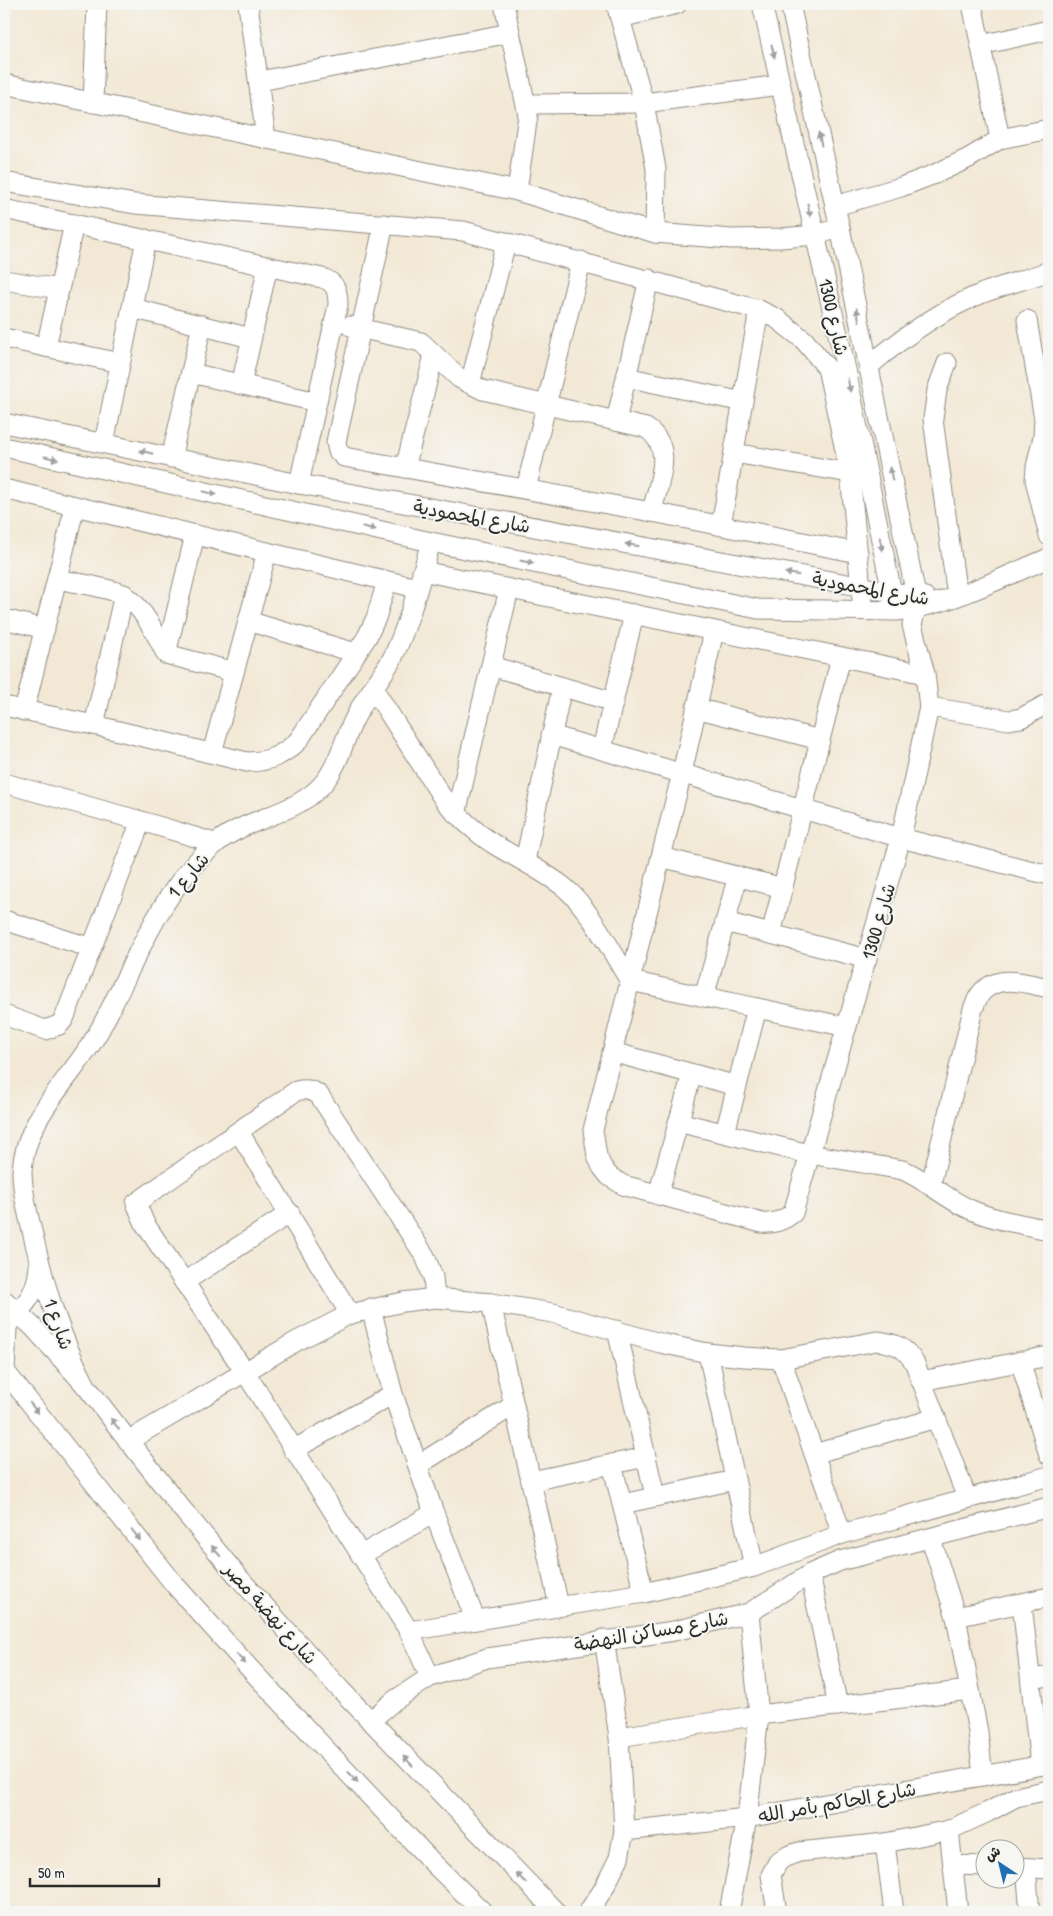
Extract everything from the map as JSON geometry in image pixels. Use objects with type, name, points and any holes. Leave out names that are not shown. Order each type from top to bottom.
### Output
[{"type":"street","points":[[93,103],[97,4]]},
{"type":"street","points":[[249,4],[266,139]]},
{"type":"street","points":[[504,4],[528,114],[517,191]]},
{"type":"street","points":[[655,233],[656,169],[644,103],[618,11],[677,4]]},
{"type":"street","name":"شارع 1300","points":[[762,4],[845,365],[891,592],[897,611],[915,610]]},
{"type":"street","name":"شارع 1300","points":[[658,1195],[762,1223],[778,1222],[793,1213],[901,838],[929,707],[915,610],[869,366],[790,4]]},
{"type":"street","points":[[972,4],[1000,139]]},
{"type":"street","points":[[981,45],[1049,30]]},
{"type":"street","points":[[260,81],[510,34]]},
{"type":"street","points":[[4,84],[517,191],[655,233],[732,239],[781,238],[815,235],[840,228]]},
{"type":"street","points":[[526,104],[644,103],[780,85]]},
{"type":"street","points":[[835,206],[901,187],[935,174],[968,158],[1000,139],[1049,130]]},
{"type":"street","points":[[4,182],[135,204],[463,231],[760,310],[776,318],[797,334],[816,353],[827,368],[850,473],[863,610]]},
{"type":"street","points":[[4,209],[322,278],[331,282],[338,294],[334,322],[299,484]]},
{"type":"street","points":[[46,347],[74,224]]},
{"type":"street","points":[[384,224],[336,438],[336,446],[344,457],[722,525],[858,553]]},
{"type":"street","points":[[104,443],[146,239]]},
{"type":"street","points":[[470,384],[506,242]]},
{"type":"street","points":[[526,489],[581,261]]},
{"type":"street","points":[[241,385],[268,266]]},
{"type":"street","points":[[869,366],[901,339],[952,308],[982,294],[1049,271]]},
{"type":"street","points":[[616,421],[649,279]]},
{"type":"street","points":[[4,280],[59,289]]},
{"type":"street","points":[[132,308],[252,338]]},
{"type":"street","points":[[722,525],[760,310]]},
{"type":"street","points":[[1027,320],[1044,419],[1043,437],[1035,480],[1049,536]]},
{"type":"street","points":[[334,322],[421,342],[459,378],[483,390],[646,428],[654,433],[660,441],[664,460],[652,512]]},
{"type":"street","points":[[171,458],[202,325]]},
{"type":"street","points":[[4,338],[120,363]]},
{"type":"street","points":[[405,468],[434,355]]},
{"type":"street","points":[[947,363],[937,390],[933,419],[950,598],[1049,558]]},
{"type":"street","points":[[191,373],[317,402]]},
{"type":"street","points":[[626,377],[743,402]]},
{"type":"street","name":"شارع المحمودية","points":[[4,423],[261,477],[891,592],[915,610],[950,598]]},
{"type":"street","name":"شارع المحمودية","points":[[4,447],[430,542],[758,609],[897,611]]},
{"type":"street","points":[[734,453],[850,473]]},
{"type":"street","points":[[257,504],[261,477]]},
{"type":"street","points":[[4,489],[387,581],[420,579],[509,589],[925,674]]},
{"type":"street","points":[[24,711],[75,506]]},
{"type":"street","points":[[166,654],[195,535]]},
{"type":"street","name":"شارع 1","points":[[86,1386],[58,1325],[39,1260],[25,1198],[22,1170],[27,1143],[39,1117],[100,1030],[158,912],[194,864],[215,843],[237,830],[306,799],[326,781],[339,758],[358,710],[384,673],[400,640],[430,542]]},
{"type":"street","points":[[212,753],[267,552]]},
{"type":"street","points":[[57,579],[124,594],[149,621],[166,654],[234,672]]},
{"type":"street","points":[[4,706],[247,762],[261,762],[275,758],[288,751],[298,741],[356,654],[376,618],[387,581]]},
{"type":"street","points":[[456,814],[509,589]]},
{"type":"street","points":[[94,726],[124,594]]},
{"type":"street","points":[[602,749],[634,614]]},
{"type":"street","points":[[4,619],[44,629]]},
{"type":"street","points":[[248,621],[356,654]]},
{"type":"street","points":[[692,1074],[658,1195],[623,1185],[609,1176],[597,1156],[593,1130],[682,773],[714,631]]},
{"type":"street","points":[[770,934],[841,657]]},
{"type":"street","points":[[491,666],[614,702]]},
{"type":"street","points":[[524,861],[562,687]]},
{"type":"street","points":[[373,688],[444,800],[456,814],[492,843],[524,861],[564,888],[580,903],[630,981],[847,1028]]},
{"type":"street","points":[[929,707],[1009,720],[1021,718],[1049,703]]},
{"type":"street","points":[[696,708],[820,740]]},
{"type":"street","points":[[551,735],[901,838],[1049,875]]},
{"type":"street","points":[[4,783],[215,843]]},
{"type":"street","points":[[4,1015],[45,1030],[59,1025],[64,1019],[142,821]]},
{"type":"street","points":[[661,857],[782,888]]},
{"type":"street","points":[[704,997],[738,876]]},
{"type":"street","points":[[4,920],[91,948]]},
{"type":"street","points":[[725,922],[867,959]]},
{"type":"street","points":[[931,1184],[973,1009],[981,992],[996,982],[1014,981],[1049,988]]},
{"type":"street","points":[[725,1133],[757,1008]]},
{"type":"street","points":[[612,1052],[737,1086]]},
{"type":"street","points":[[430,1677],[409,1631],[245,1372],[145,1224],[136,1203],[296,1091],[313,1090],[319,1095],[425,1256],[433,1277],[435,1298]]},
{"type":"street","points":[[678,1122],[809,1154],[903,1170],[931,1184],[948,1198],[968,1208],[988,1216],[1049,1230]]},
{"type":"street","points":[[239,1132],[350,1314]]},
{"type":"street","points":[[184,1282],[290,1213]]},
{"type":"street","name":"شارع 1","points":[[4,1371],[6,1328],[9,1322],[11,1306],[25,1304],[35,1286],[39,1260]]},
{"type":"street","points":[[128,1441],[297,1341],[350,1314],[371,1308],[435,1298],[491,1303],[553,1313],[660,1343],[708,1353],[781,1359],[877,1341],[893,1342],[910,1355],[967,1498]]},
{"type":"street","points":[[491,1303],[560,1606]]},
{"type":"street","name":"شارع نهضة مصر","points":[[11,1306],[86,1386],[240,1579],[370,1721],[556,1912]]},
{"type":"street","points":[[371,1308],[393,1394],[434,1513],[475,1619]]},
{"type":"street","points":[[617,1330],[655,1496]]},
{"type":"street","points":[[708,1353],[754,1567]]},
{"type":"street","points":[[921,1381],[1049,1356]]},
{"type":"street","points":[[781,1359],[842,1534]]},
{"type":"street","points":[[1020,1362],[1049,1455]]},
{"type":"street","points":[[4,1371],[175,1585],[252,1671],[433,1863],[483,1912]]},
{"type":"street","points":[[293,1450],[393,1394]]},
{"type":"street","points":[[418,1466],[514,1405]]},
{"type":"street","points":[[814,1454],[936,1418]]},
{"type":"street","points":[[531,1481],[646,1457]]},
{"type":"street","points":[[612,1464],[644,1594]]},
{"type":"street","name":"شارع مساكن النهضة","points":[[409,1631],[475,1619],[644,1594],[754,1567],[842,1534],[1049,1476]]},
{"type":"street","points":[[622,1504],[735,1480]]},
{"type":"street","name":"شارع مساكن النهضة","points":[[370,1721],[395,1700],[430,1677],[487,1658],[674,1631],[749,1613],[810,1574],[840,1561],[1049,1507]]},
{"type":"street","points":[[361,1555],[434,1513]]},
{"type":"street","points":[[932,1538],[956,1616],[978,1732],[982,1776]]},
{"type":"street","points":[[810,1574],[838,1706]]},
{"type":"street","points":[[956,1616],[1049,1597]]},
{"type":"street","points":[[1022,1604],[1040,1677],[1045,1765]]},
{"type":"street","points":[[729,1912],[747,1818],[759,1715],[749,1613]]},
{"type":"street","points":[[588,1912],[603,1890],[619,1858],[624,1832],[619,1737],[604,1640]]},
{"type":"street","points":[[619,1737],[759,1715],[970,1690]]},
{"type":"street","name":"شارع الحاكم بأمر الله","points":[[624,1832],[747,1818],[1045,1765]]},
{"type":"street","points":[[777,1912],[771,1875],[778,1862],[785,1857],[799,1852],[885,1843],[949,1830],[1016,1797],[1049,1790]]},
{"type":"street","points":[[949,1830],[958,1912]]},
{"type":"street","points":[[885,1843],[894,1912]]},
{"type":"street","points":[[953,1865],[976,1866]]},
{"type":"street","points":[[1026,1867],[1049,1869]]},
{"type":"street","points":[[1025,1888],[1030,1912]]}]
